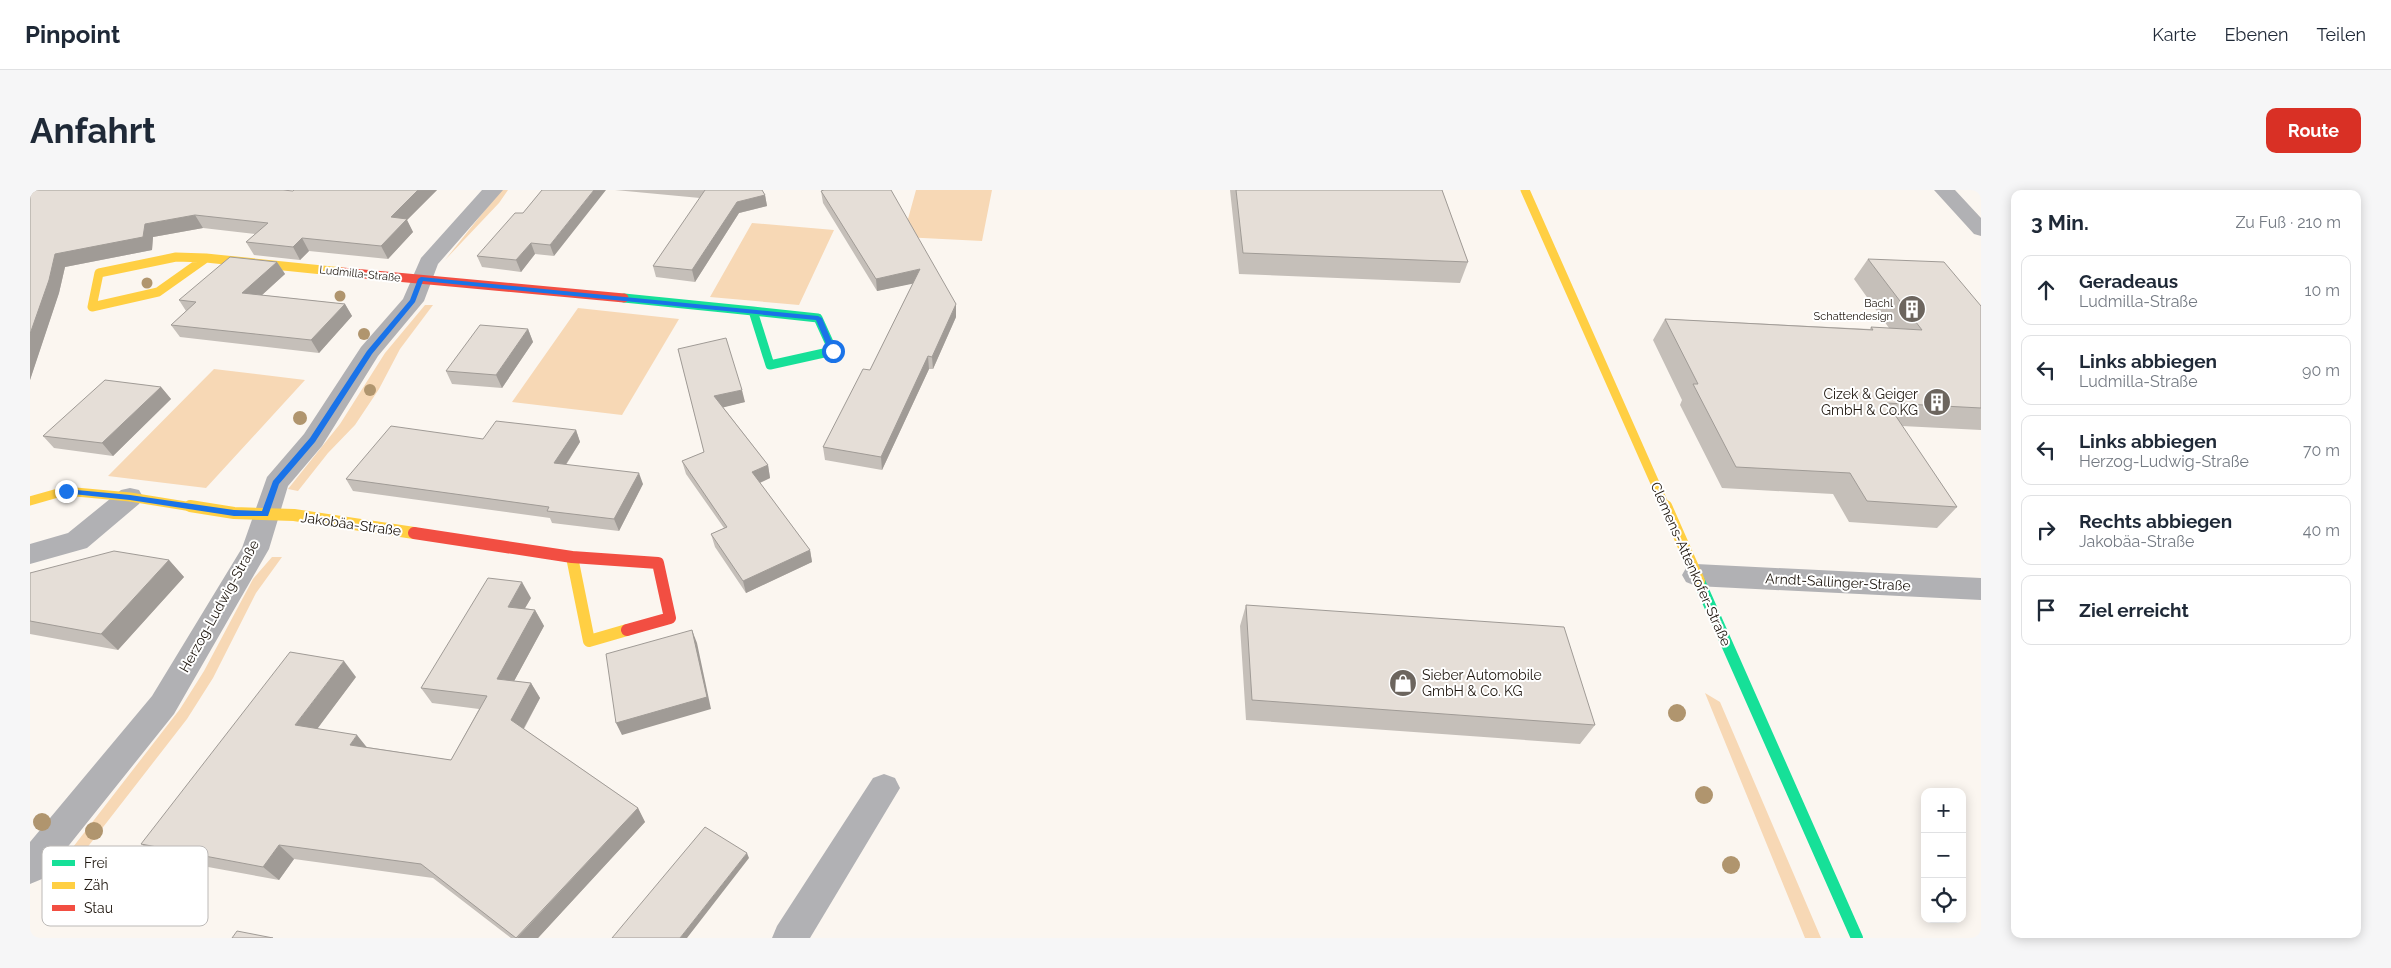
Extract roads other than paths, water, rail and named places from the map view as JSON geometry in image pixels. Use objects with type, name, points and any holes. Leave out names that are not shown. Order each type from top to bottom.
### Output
[{"type":"street","name":"Herzog-Ludwig-Straße","points":[[48,846],[163,705],[255,549],[276,483],[313,440],[369,352],[413,301],[428,262],[493,190]]},
{"type":"street","name":"Clemens-Attenkofer-Straße","points":[[1525,190],[1857,938]]},
{"type":"street","points":[[1944,190],[1981,230]]},
{"type":"street","name":"Ludmilla-Straße","points":[[206,258],[158,292],[92,307],[99,273],[176,257],[206,258],[818,318],[833,351],[770,365],[753,312]]},
{"type":"street","name":"Jakobäa-Straße","points":[[30,501],[66,491],[130,497],[234,513],[294,515],[572,556],[658,564],[670,618],[589,641],[572,556]]},
{"type":"street","points":[[30,554],[77,541],[130,497]]},
{"type":"street","name":"Arndt-Sallinger-Straße","points":[[1696,575],[1981,589]]},
{"type":"street","points":[[790,938],[884,788]]},
{"type":"street","name":"Herzog-Ludwig-Straße","points":[[30,868],[42,853]]},
{"type":"place","name":"Bachl Schattendesign","points":[[1912,309]]},
{"type":"place","name":"Cizek & Geiger GmbH & Co.KG","points":[[1937,402]]},
{"type":"place","name":"Sieber Automobile GmbH & Co. KG","points":[[1403,683]]}]
